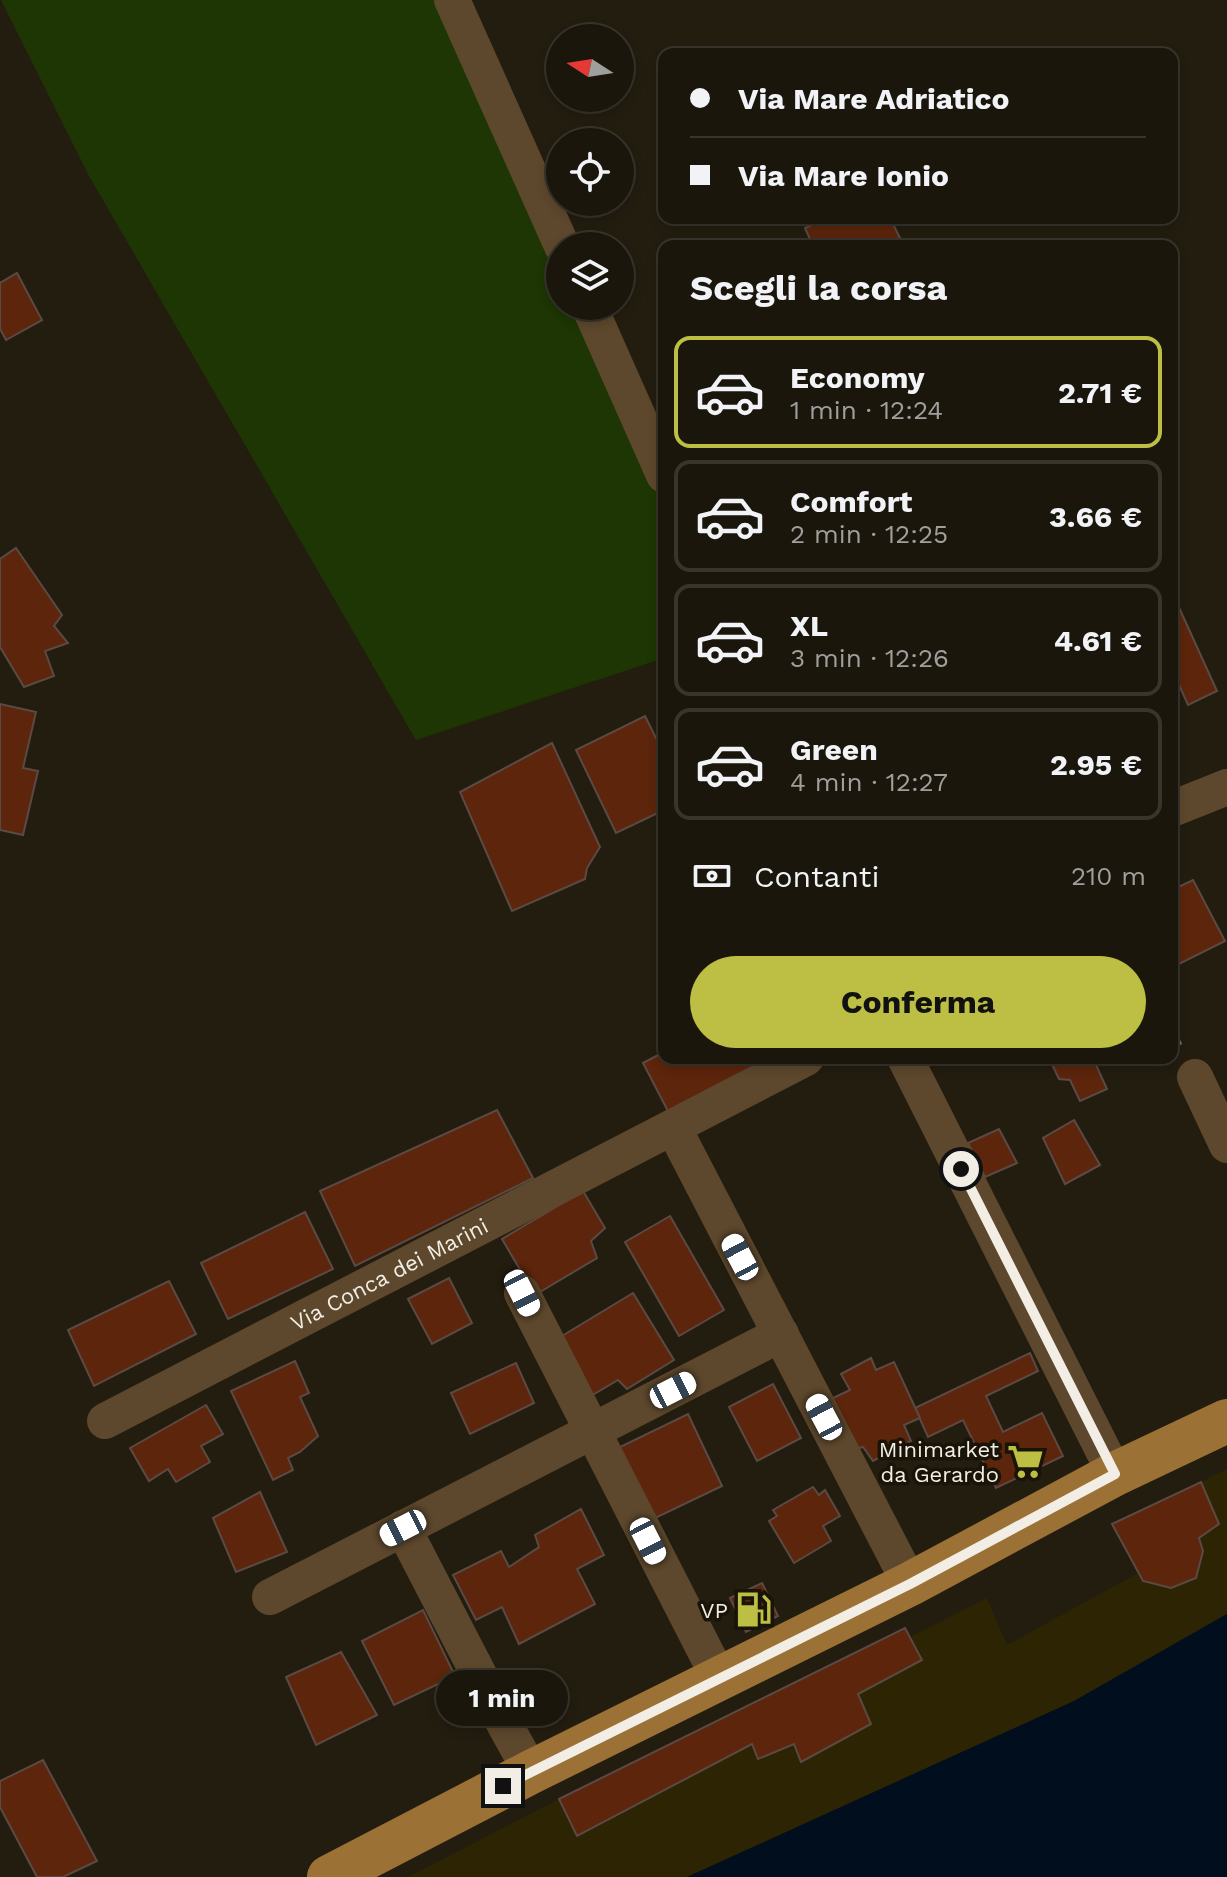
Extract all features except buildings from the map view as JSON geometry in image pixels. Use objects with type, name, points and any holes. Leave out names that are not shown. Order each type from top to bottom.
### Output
[{"type":"main road","points":[[329,1877],[531,1772],[910,1584],[1115,1474],[1227,1421]]},
{"type":"street","points":[[452,0],[556,232]]},
{"type":"street","points":[[595,320],[658,461]]},
{"type":"street","points":[[1178,807],[1227,787]]},
{"type":"street","name":"Via Conca dei Marini","points":[[105,1421],[794,1064]]},
{"type":"street","points":[[908,1064],[1115,1474]]},
{"type":"street","points":[[1195,1077],[1227,1145]]},
{"type":"street","points":[[673,1127],[910,1584]]},
{"type":"street","points":[[522,1293],[719,1678]]},
{"type":"street","points":[[270,1597],[781,1334]]},
{"type":"street","points":[[403,1528],[531,1772]]},
{"type":"green space","points":[[1,0],[438,0],[546,236],[546,320],[584,320],[658,481],[658,660],[416,740],[89,176]]},
{"type":"sand","points":[[1227,1469],[1227,1614],[1074,1701],[687,1877],[408,1877],[559,1799],[577,1836],[752,1744],[758,1759],[794,1744],[801,1761],[858,1694],[921,1660],[910,1637],[987,1598],[1007,1645],[1138,1573],[1143,1581],[1171,1588],[1195,1578],[1203,1551],[1199,1538],[1219,1524],[1201,1482]]},
{"type":"water","points":[[1227,1614],[1227,1877],[687,1877],[1074,1701]]},
{"type":"place","name":"Minimarket da Gerardo","points":[[1025,1462]]},
{"type":"place","name":"VP","points":[[754,1610]]},
{"type":"route","points":[[503,1786],[910,1584],[1115,1474],[961,1169]]}]
